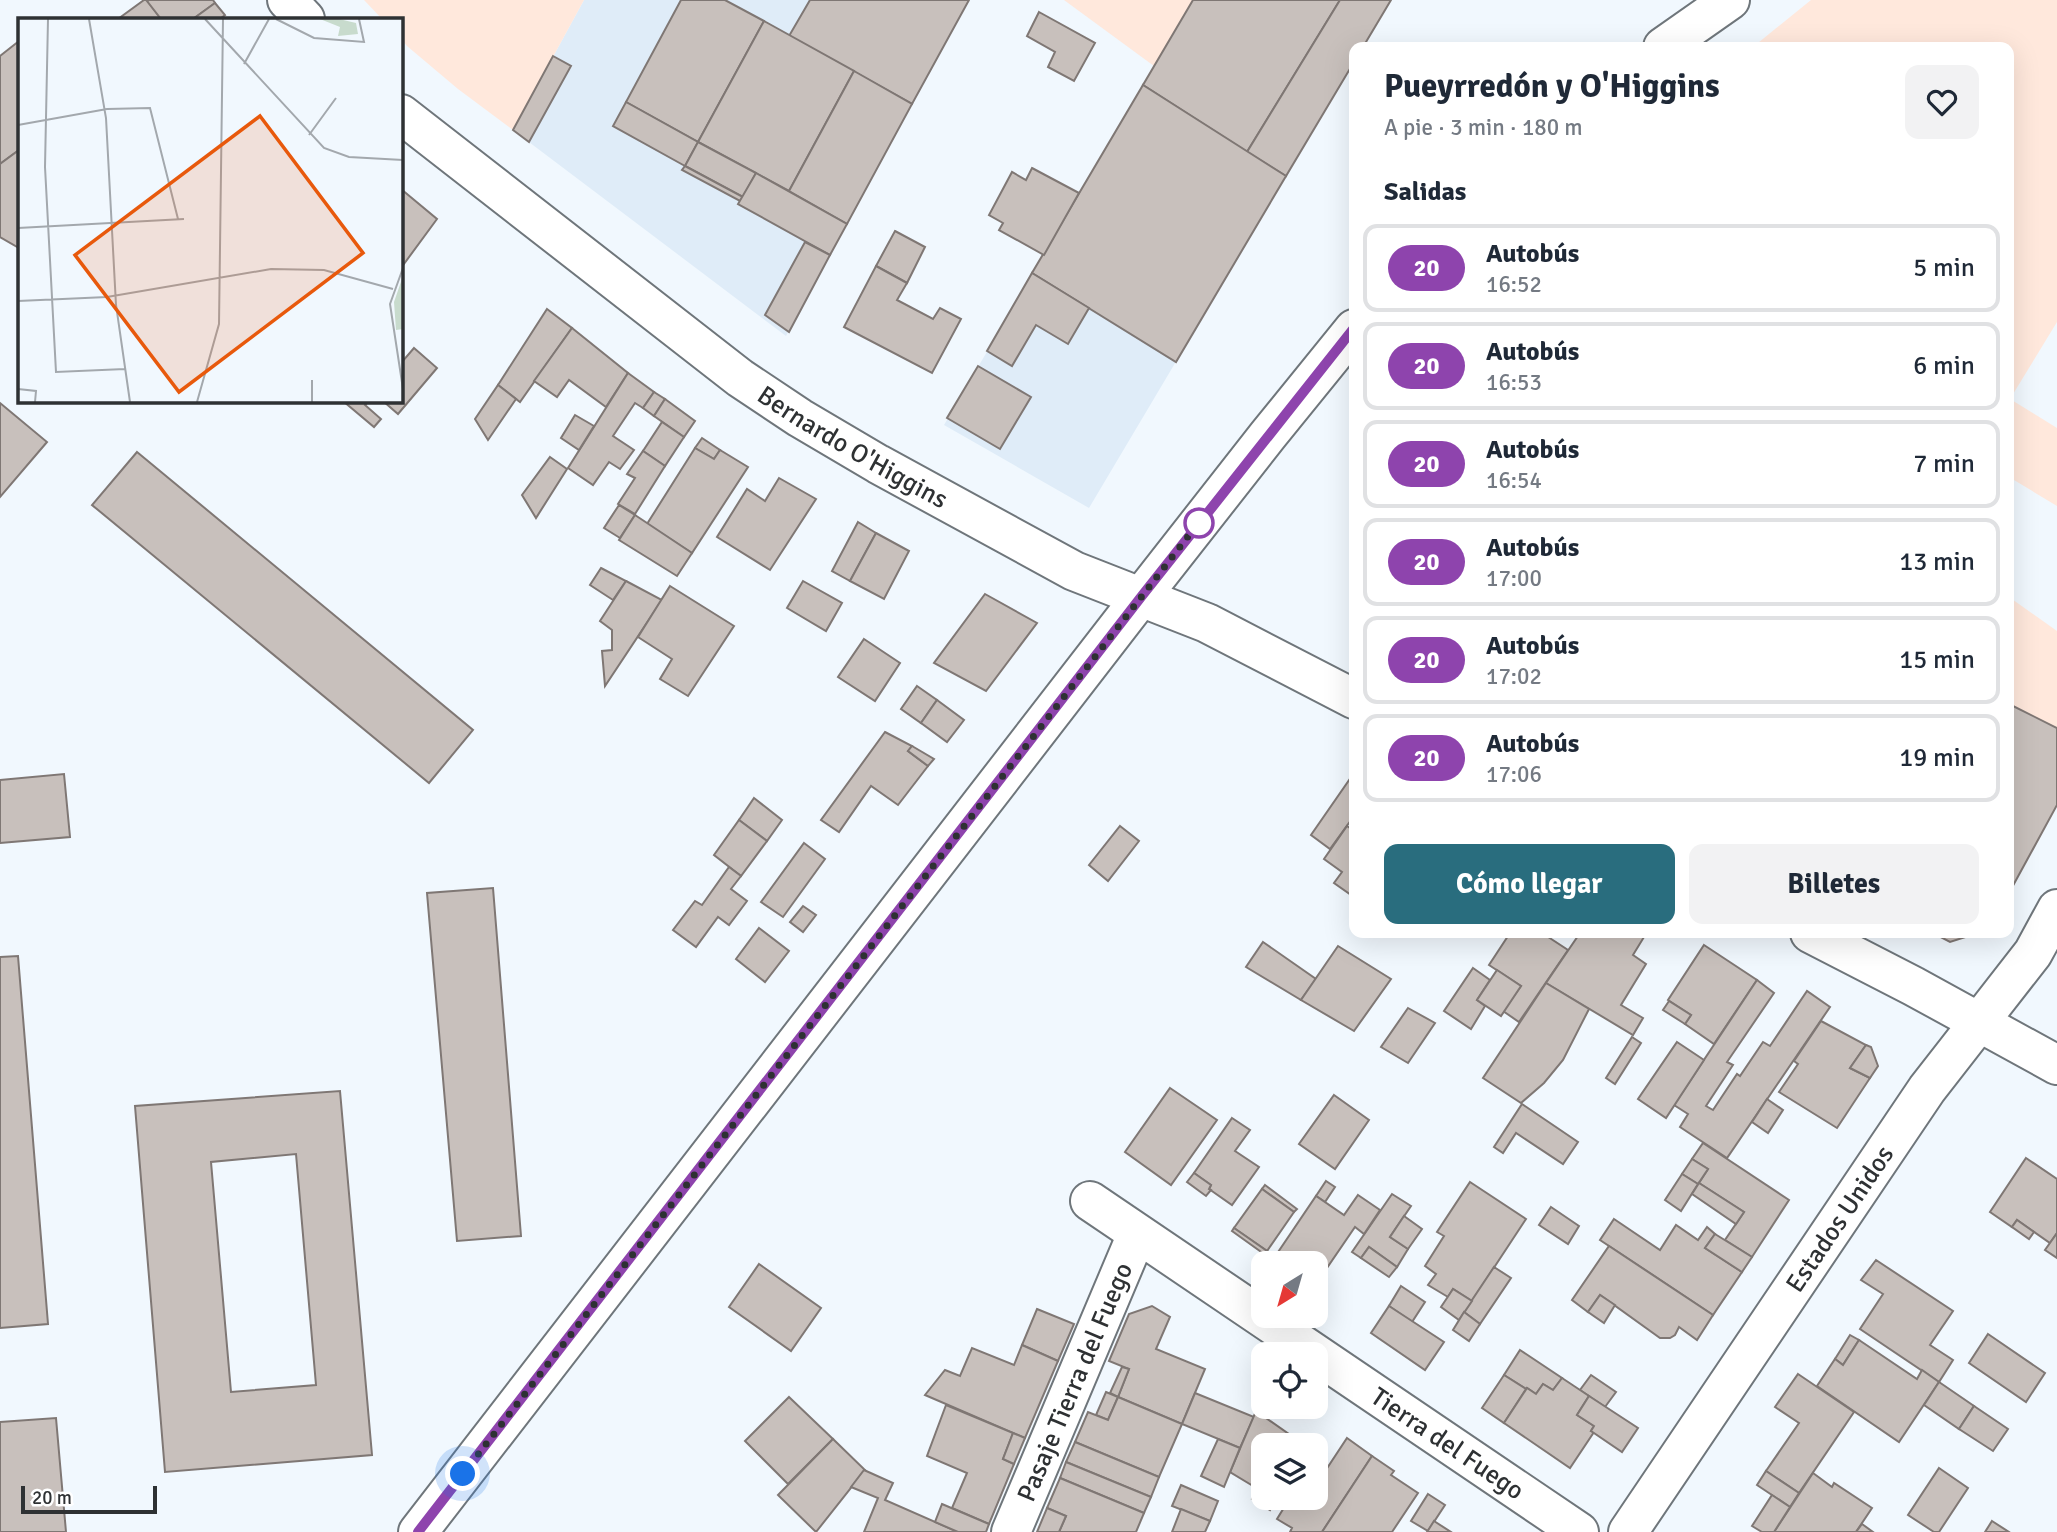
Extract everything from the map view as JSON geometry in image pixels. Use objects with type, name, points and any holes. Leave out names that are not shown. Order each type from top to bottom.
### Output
[{"type":"street","points":[[287,0],[303,18]]},
{"type":"street","points":[[1670,42],[1730,0]]},
{"type":"street","name":"Bernardo O'Higgins","points":[[402,115],[740,378],[800,418],[878,464],[1074,570],[1207,623],[1349,696]]},
{"type":"street","points":[[418,1532],[1141,597],[1349,334]]},
{"type":"street","name":"Estados Unidos","points":[[1628,1532],[1927,1088],[2033,953],[2057,909]]},
{"type":"street","points":[[1819,938],[2057,1065]]},
{"type":"street","name":"Tierra del Fuego","points":[[1090,1201],[1579,1532]]},
{"type":"street","name":"Pasaje Tierra del Fuego","points":[[1011,1532],[1137,1234]]},
{"type":"shaded area","points":[[364,0],[584,0],[513,130],[407,46],[402,40],[402,18],[381,18]]},
{"type":"shaded area","points":[[584,0],[969,0],[786,336],[513,130]]},
{"type":"shaded area","points":[[1064,0],[1193,0],[1154,66]]},
{"type":"shaded area","points":[[1193,0],[1391,0],[1366,42],[1349,42],[1349,70],[1089,508],[944,425]]},
{"type":"shaded area","points":[[1811,0],[2057,0],[2057,322],[2014,392],[2014,42],[1759,42]]},
{"type":"shaded area","points":[[2014,401],[2057,428],[2057,506],[2014,480]]},
{"type":"shaded area","points":[[2014,601],[2057,631],[2057,805],[2014,884]]},
{"type":"building","points":[[147,0],[160,18],[119,18]]},
{"type":"building","points":[[213,0],[215,3],[194,18],[160,18],[147,1]]},
{"type":"building","points":[[681,0],[725,0],[764,21],[698,142],[626,102]]},
{"type":"building","points":[[810,0],[969,0],[912,104],[789,36]]},
{"type":"building","points":[[1193,0],[1340,0],[1247,152],[1143,85]]},
{"type":"building","points":[[1340,0],[1391,0],[1366,42],[1349,42],[1349,70],[1286,176],[1247,152]]},
{"type":"building","points":[[215,3],[225,15],[221,18],[194,18]]},
{"type":"building","points":[[1039,12],[1095,43],[1074,81],[1048,67],[1055,52],[1027,36]]},
{"type":"building","points":[[764,21],[854,71],[789,191],[698,142]]},
{"type":"building","points":[[18,42],[18,151],[0,164],[0,56]]},
{"type":"building","points":[[553,56],[571,66],[529,142],[513,130]]},
{"type":"building","points":[[854,71],[912,104],[847,224],[789,191]]},
{"type":"building","points":[[1143,85],[1286,176],[1176,362],[1032,273]]},
{"type":"building","points":[[626,102],[698,142],[685,166],[613,126]]},
{"type":"building","points":[[698,142],[756,173],[743,197],[685,166]]},
{"type":"building","points":[[18,151],[18,247],[0,237],[0,164]]},
{"type":"building","points":[[685,166],[743,197],[740,201],[682,170]]},
{"type":"building","points":[[1032,168],[1079,193],[1044,255],[999,230],[1003,223],[989,215],[1012,172],[1026,180]]},
{"type":"building","points":[[756,173],[847,224],[830,255],[738,204]]},
{"type":"building","points":[[402,190],[437,219],[402,267]]},
{"type":"building","points":[[895,231],[925,247],[907,283],[876,266]]},
{"type":"building","points":[[805,242],[830,255],[789,332],[765,315]]},
{"type":"building","points":[[876,266],[907,283],[897,300],[933,319],[940,308],[961,319],[932,373],[844,327]]},
{"type":"building","points":[[1032,273],[1089,308],[1068,344],[1036,325],[1012,366],[987,351]]},
{"type":"building","points":[[547,309],[572,328],[520,402],[498,385]]},
{"type":"building","points":[[572,328],[628,373],[606,407],[569,380],[557,397],[534,381]]},
{"type":"building","points":[[414,348],[437,368],[398,414],[384,402],[402,402],[402,362]]},
{"type":"building","points":[[978,366],[1031,397],[1000,449],[947,418]]},
{"type":"building","points":[[628,373],[654,392],[643,408],[635,403],[613,436],[634,450],[620,469],[609,462],[593,485],[568,468]]},
{"type":"building","points":[[498,385],[516,399],[488,440],[475,419]]},
{"type":"building","points":[[654,392],[665,399],[654,416],[643,408]]},
{"type":"building","points":[[665,399],[695,421],[684,437],[654,416]]},
{"type":"building","points":[[344,402],[368,402],[365,405],[381,419],[374,427]]},
{"type":"building","points":[[0,403],[47,442],[0,497]]},
{"type":"building","points":[[575,415],[594,426],[579,450],[561,438]]},
{"type":"building","points":[[662,422],[684,437],[665,466],[643,451]]},
{"type":"building","points":[[702,438],[720,450],[714,459],[695,448]]},
{"type":"building","points":[[695,448],[714,459],[720,450],[748,467],[692,553],[647,524]]},
{"type":"building","points":[[643,451],[665,466],[635,514],[618,504],[635,478],[627,474]]},
{"type":"building","points":[[137,452],[473,730],[429,783],[92,505]]},
{"type":"building","points":[[550,457],[567,469],[536,518],[522,495]]},
{"type":"building","points":[[779,478],[816,499],[770,570],[717,537],[747,489],[765,501]]},
{"type":"building","points":[[619,505],[635,515],[620,538],[604,528]]},
{"type":"building","points":[[635,515],[692,553],[677,576],[619,540]]},
{"type":"building","points":[[858,522],[876,533],[850,581],[832,571]]},
{"type":"building","points":[[876,533],[909,551],[884,599],[850,581]]},
{"type":"building","points":[[601,568],[626,581],[613,600],[590,585]]},
{"type":"building","points":[[626,581],[662,600],[605,686],[602,651],[612,650],[612,630],[600,621]]},
{"type":"building","points":[[803,581],[842,603],[826,631],[787,608]]},
{"type":"building","points":[[670,586],[734,626],[688,696],[660,679],[672,659],[638,637]]},
{"type":"building","points":[[985,594],[1037,623],[986,691],[934,663]]},
{"type":"building","points":[[864,639],[900,663],[875,701],[838,677]]},
{"type":"building","points":[[917,686],[937,700],[921,723],[901,709]]},
{"type":"building","points":[[937,700],[964,720],[947,742],[921,723]]},
{"type":"building","points":[[2014,706],[2057,728],[2057,805],[2014,884]]},
{"type":"building","points":[[885,732],[912,746],[908,751],[928,766],[898,805],[871,786],[839,832],[821,820]]},
{"type":"building","points":[[912,746],[934,759],[928,766],[908,751]]},
{"type":"building","points":[[64,774],[70,837],[0,843],[0,780]]},
{"type":"building","points":[[1349,780],[1349,823],[1330,849],[1311,835]]},
{"type":"building","points":[[754,798],[782,820],[767,841],[739,820]]},
{"type":"building","points":[[739,820],[767,841],[741,876],[714,855]]},
{"type":"building","points":[[1120,826],[1139,841],[1108,881],[1089,865]]},
{"type":"building","points":[[1347,826],[1349,827],[1349,894],[1334,883],[1342,872],[1324,859]]},
{"type":"building","points":[[804,843],[825,859],[783,917],[761,902]]},
{"type":"building","points":[[729,867],[741,876],[731,889],[747,901],[729,925],[718,917],[696,947],[673,930],[695,901],[702,905]]},
{"type":"building","points":[[493,888],[521,1236],[457,1241],[427,893]]},
{"type":"building","points":[[803,906],[816,915],[803,932],[790,922]]},
{"type":"building","points":[[759,928],[789,951],[765,982],[736,959]]},
{"type":"building","points":[[1507,938],[1550,938],[1568,950],[1519,1022],[1503,1011],[1521,986],[1489,965]]},
{"type":"building","points":[[1577,938],[1643,938],[1633,955],[1646,964],[1621,1005],[1643,1018],[1633,1035],[1546,983]]},
{"type":"building","points":[[1942,938],[1962,938],[1950,942]]},
{"type":"building","points":[[1263,942],[1316,979],[1301,1000],[1246,967]]},
{"type":"building","points":[[1704,945],[1757,980],[1714,1044],[1685,1024],[1691,1015],[1668,1000]]},
{"type":"building","points":[[1338,946],[1391,979],[1354,1031],[1301,1000]]},
{"type":"building","points":[[18,956],[48,1324],[0,1328],[0,957]]},
{"type":"building","points":[[1473,968],[1490,980],[1477,1000],[1485,1006],[1471,1029],[1444,1011]]},
{"type":"building","points":[[1497,970],[1521,986],[1501,1016],[1477,1000]]},
{"type":"building","points":[[1757,980],[1774,993],[1727,1062],[1733,1065],[1706,1106],[1713,1110],[1763,1042],[1770,1046],[1807,991],[1830,1007],[1727,1158],[1680,1127],[1688,1114],[1674,1105]]},
{"type":"building","points":[[1546,983],[1589,1009],[1563,1060],[1544,1083],[1521,1103],[1483,1078]]},
{"type":"building","points":[[1669,1001],[1691,1015],[1685,1024],[1663,1010]]},
{"type":"building","points":[[1408,1008],[1435,1023],[1408,1063],[1381,1047]]},
{"type":"building","points":[[1821,1021],[1866,1045],[1850,1068],[1870,1078],[1837,1128],[1779,1092],[1798,1064],[1794,1061]]},
{"type":"building","points":[[1632,1037],[1641,1043],[1615,1084],[1606,1078]]},
{"type":"building","points":[[1677,1042],[1704,1060],[1666,1118],[1638,1099]]},
{"type":"building","points":[[1866,1045],[1871,1047],[1878,1066],[1870,1078],[1850,1068]]},
{"type":"building","points":[[1170,1088],[1217,1120],[1171,1185],[1125,1152]]},
{"type":"building","points":[[340,1091],[372,1455],[165,1472],[135,1106]],"holes":[[[296,1154],[316,1385],[231,1392],[211,1162]]]},
{"type":"building","points":[[1334,1095],[1369,1120],[1335,1169],[1299,1144]]},
{"type":"building","points":[[1767,1099],[1783,1110],[1768,1133],[1752,1122]]},
{"type":"building","points":[[1522,1104],[1578,1142],[1563,1164],[1516,1133],[1503,1153],[1494,1147]]},
{"type":"building","points":[[1232,1118],[1250,1130],[1235,1151],[1259,1167],[1232,1205],[1209,1189],[1211,1185],[1194,1173]]},
{"type":"building","points":[[1703,1143],[1789,1200],[1752,1257],[1725,1240],[1744,1212],[1699,1183],[1708,1169],[1692,1159]]},
{"type":"building","points":[[2026,1158],[2057,1179],[2057,1233],[2050,1243],[2017,1220],[2012,1227],[1990,1212]]},
{"type":"building","points":[[1692,1159],[1708,1169],[1698,1184],[1682,1174]]},
{"type":"building","points":[[1194,1173],[1211,1185],[1206,1196],[1187,1182]]},
{"type":"building","points":[[1682,1174],[1698,1184],[1681,1211],[1665,1200]]},
{"type":"building","points":[[1326,1181],[1335,1187],[1325,1202],[1316,1196]]},
{"type":"building","points":[[1470,1182],[1526,1219],[1472,1301],[1453,1289],[1448,1297],[1428,1285],[1436,1274],[1425,1266],[1444,1236],[1437,1232]]},
{"type":"building","points":[[1699,1183],[1744,1212],[1736,1224],[1692,1194]]},
{"type":"building","points":[[1265,1185],[1297,1209],[1294,1212],[1262,1189]]},
{"type":"building","points":[[1262,1189],[1294,1212],[1267,1251],[1234,1228]]},
{"type":"building","points":[[1392,1194],[1411,1206],[1390,1237],[1408,1249],[1397,1267],[1369,1247],[1361,1258],[1352,1252]]},
{"type":"building","points":[[1358,1195],[1380,1210],[1364,1234],[1355,1227],[1328,1266],[1328,1251],[1279,1251],[1316,1196],[1344,1215]]},
{"type":"building","points":[[1551,1207],[1579,1226],[1568,1244],[1539,1225]]},
{"type":"building","points":[[1404,1216],[1422,1229],[1408,1249],[1390,1237]]},
{"type":"building","points":[[1614,1219],[1660,1250],[1676,1225],[1698,1240],[1707,1227],[1715,1234],[1705,1248],[1742,1272],[1713,1315],[1600,1240]]},
{"type":"building","points":[[2017,1220],[2034,1232],[2029,1239],[2012,1227]]},
{"type":"building","points":[[1234,1228],[1267,1251],[1260,1251],[1232,1231]]},
{"type":"building","points":[[2057,1233],[2057,1258],[2045,1250]]},
{"type":"building","points":[[1715,1234],[1752,1257],[1742,1272],[1705,1248]]},
{"type":"building","points":[[1609,1246],[1713,1315],[1697,1340],[1679,1327],[1670,1338],[1660,1338],[1600,1295],[1588,1312],[1572,1300]]},
{"type":"building","points":[[1369,1247],[1397,1267],[1389,1277],[1361,1258]]},
{"type":"building","points":[[1876,1260],[1953,1311],[1930,1345],[1953,1360],[1939,1382],[1860,1329],[1883,1294],[1861,1280]]},
{"type":"building","points":[[759,1264],[821,1308],[791,1351],[729,1307]]},
{"type":"building","points":[[1494,1267],[1511,1278],[1480,1324],[1464,1312]]},
{"type":"building","points":[[1401,1286],[1425,1302],[1412,1322],[1389,1306]]},
{"type":"building","points":[[1453,1289],[1472,1301],[1459,1320],[1441,1307]]},
{"type":"building","points":[[1600,1295],[1615,1305],[1604,1323],[1588,1312]]},
{"type":"building","points":[[1152,1306],[1170,1317],[1156,1349],[1205,1369],[1182,1424],[1118,1397],[1129,1369],[1109,1361],[1129,1314]]},
{"type":"building","points":[[1389,1306],[1444,1342],[1425,1370],[1371,1333]]},
{"type":"building","points":[[1037,1309],[1074,1324],[1058,1361],[1022,1345]]},
{"type":"building","points":[[1464,1312],[1480,1324],[1469,1341],[1453,1330]]},
{"type":"building","points":[[1988,1334],[2045,1373],[2026,1402],[1969,1363]]},
{"type":"building","points":[[1850,1335],[1859,1340],[1843,1365],[1835,1359]]},
{"type":"building","points":[[1859,1340],[1917,1379],[1922,1370],[1939,1382],[1899,1442],[1817,1386],[1835,1359],[1843,1365]]},
{"type":"building","points":[[1022,1345],[1058,1361],[1025,1438],[925,1395],[945,1370],[960,1376],[972,1348],[1014,1365]]},
{"type":"building","points":[[1520,1350],[1562,1378],[1553,1390],[1543,1384],[1536,1394],[1504,1375]]},
{"type":"building","points":[[1122,1367],[1129,1369],[1118,1397],[1110,1393]]},
{"type":"building","points":[[1798,1374],[1854,1412],[1799,1493],[1766,1471],[1799,1423],[1775,1407]]},
{"type":"building","points":[[1504,1375],[1526,1389],[1504,1423],[1482,1408]]},
{"type":"building","points":[[1591,1375],[1616,1392],[1605,1407],[1580,1390]]},
{"type":"building","points":[[1562,1378],[1589,1396],[1577,1415],[1594,1426],[1591,1431],[1594,1432],[1570,1468],[1504,1423],[1527,1388],[1536,1394],[1543,1384],[1553,1390]]},
{"type":"building","points":[[1939,1382],[1974,1406],[1959,1429],[1924,1405]]},
{"type":"building","points":[[1106,1392],[1118,1397],[1108,1420],[1096,1415]]},
{"type":"building","points":[[1195,1393],[1253,1419],[1240,1448],[1182,1424]]},
{"type":"building","points":[[1589,1396],[1638,1428],[1622,1452],[1591,1431],[1594,1426],[1577,1415]]},
{"type":"building","points":[[789,1397],[833,1439],[788,1484],[745,1441]]},
{"type":"building","points":[[1118,1397],[1182,1424],[1159,1477],[1075,1442],[1088,1412],[1108,1420]]},
{"type":"building","points":[[946,1405],[1013,1433],[1003,1459],[1014,1464],[989,1524],[952,1508],[967,1473],[927,1456]]},
{"type":"building","points":[[1974,1406],[2008,1429],[1993,1451],[1959,1429]]},
{"type":"building","points":[[56,1418],[66,1532],[0,1532],[0,1422]]},
{"type":"building","points":[[1253,1419],[1267,1419],[1287,1433],[1251,1433],[1251,1485],[1230,1472]]},
{"type":"building","points":[[1013,1433],[1025,1438],[1014,1464],[1003,1459]]},
{"type":"building","points":[[1347,1438],[1372,1456],[1322,1532],[1290,1532],[1292,1528],[1277,1519],[1283,1510],[1328,1510],[1328,1467]]},
{"type":"building","points":[[833,1439],[865,1470],[816,1532],[778,1495]]},
{"type":"building","points":[[1218,1439],[1240,1448],[1224,1487],[1201,1476]]},
{"type":"building","points":[[1075,1442],[1159,1477],[1151,1497],[1066,1462]]},
{"type":"building","points":[[1372,1456],[1394,1471],[1391,1475],[1418,1493],[1392,1532],[1322,1532]]},
{"type":"building","points":[[1066,1462],[1151,1497],[1144,1513],[1060,1478]]},
{"type":"building","points":[[1939,1468],[1968,1488],[1939,1532],[1934,1532],[1908,1515]]},
{"type":"building","points":[[864,1470],[893,1483],[885,1500],[958,1532],[864,1532],[878,1498],[851,1487]]},
{"type":"building","points":[[1766,1471],[1799,1493],[1790,1507],[1757,1485]]},
{"type":"building","points":[[1813,1473],[1832,1487],[1834,1483],[1872,1508],[1856,1532],[1774,1532]]},
{"type":"building","points":[[1060,1478],[1144,1513],[1136,1532],[1059,1532],[1066,1516],[1047,1508]]},
{"type":"building","points":[[1181,1485],[1218,1501],[1210,1521],[1172,1506]]},
{"type":"building","points":[[1428,1494],[1445,1505],[1428,1531],[1411,1521]]},
{"type":"building","points":[[1772,1495],[1790,1507],[1774,1532],[1762,1532],[1752,1526]]},
{"type":"building","points":[[942,1504],[989,1524],[986,1532],[958,1532],[935,1522]]},
{"type":"building","points":[[1047,1508],[1066,1516],[1059,1532],[1037,1532]]},
{"type":"building","points":[[1181,1509],[1210,1521],[1205,1532],[1172,1532]]},
{"type":"building","points":[[1434,1521],[1451,1532],[1427,1532]]},
{"type":"building","points":[[1992,1521],[2009,1532],[1985,1532]]},
{"type":"building","points":[[1862,1524],[1873,1532],[1856,1532]]},
{"type":"bus line","name":"20","points":[[418,1532],[1141,597],[1349,334]]},
{"type":"route","points":[[463,1474],[1200,521],[1199,523]]}]
